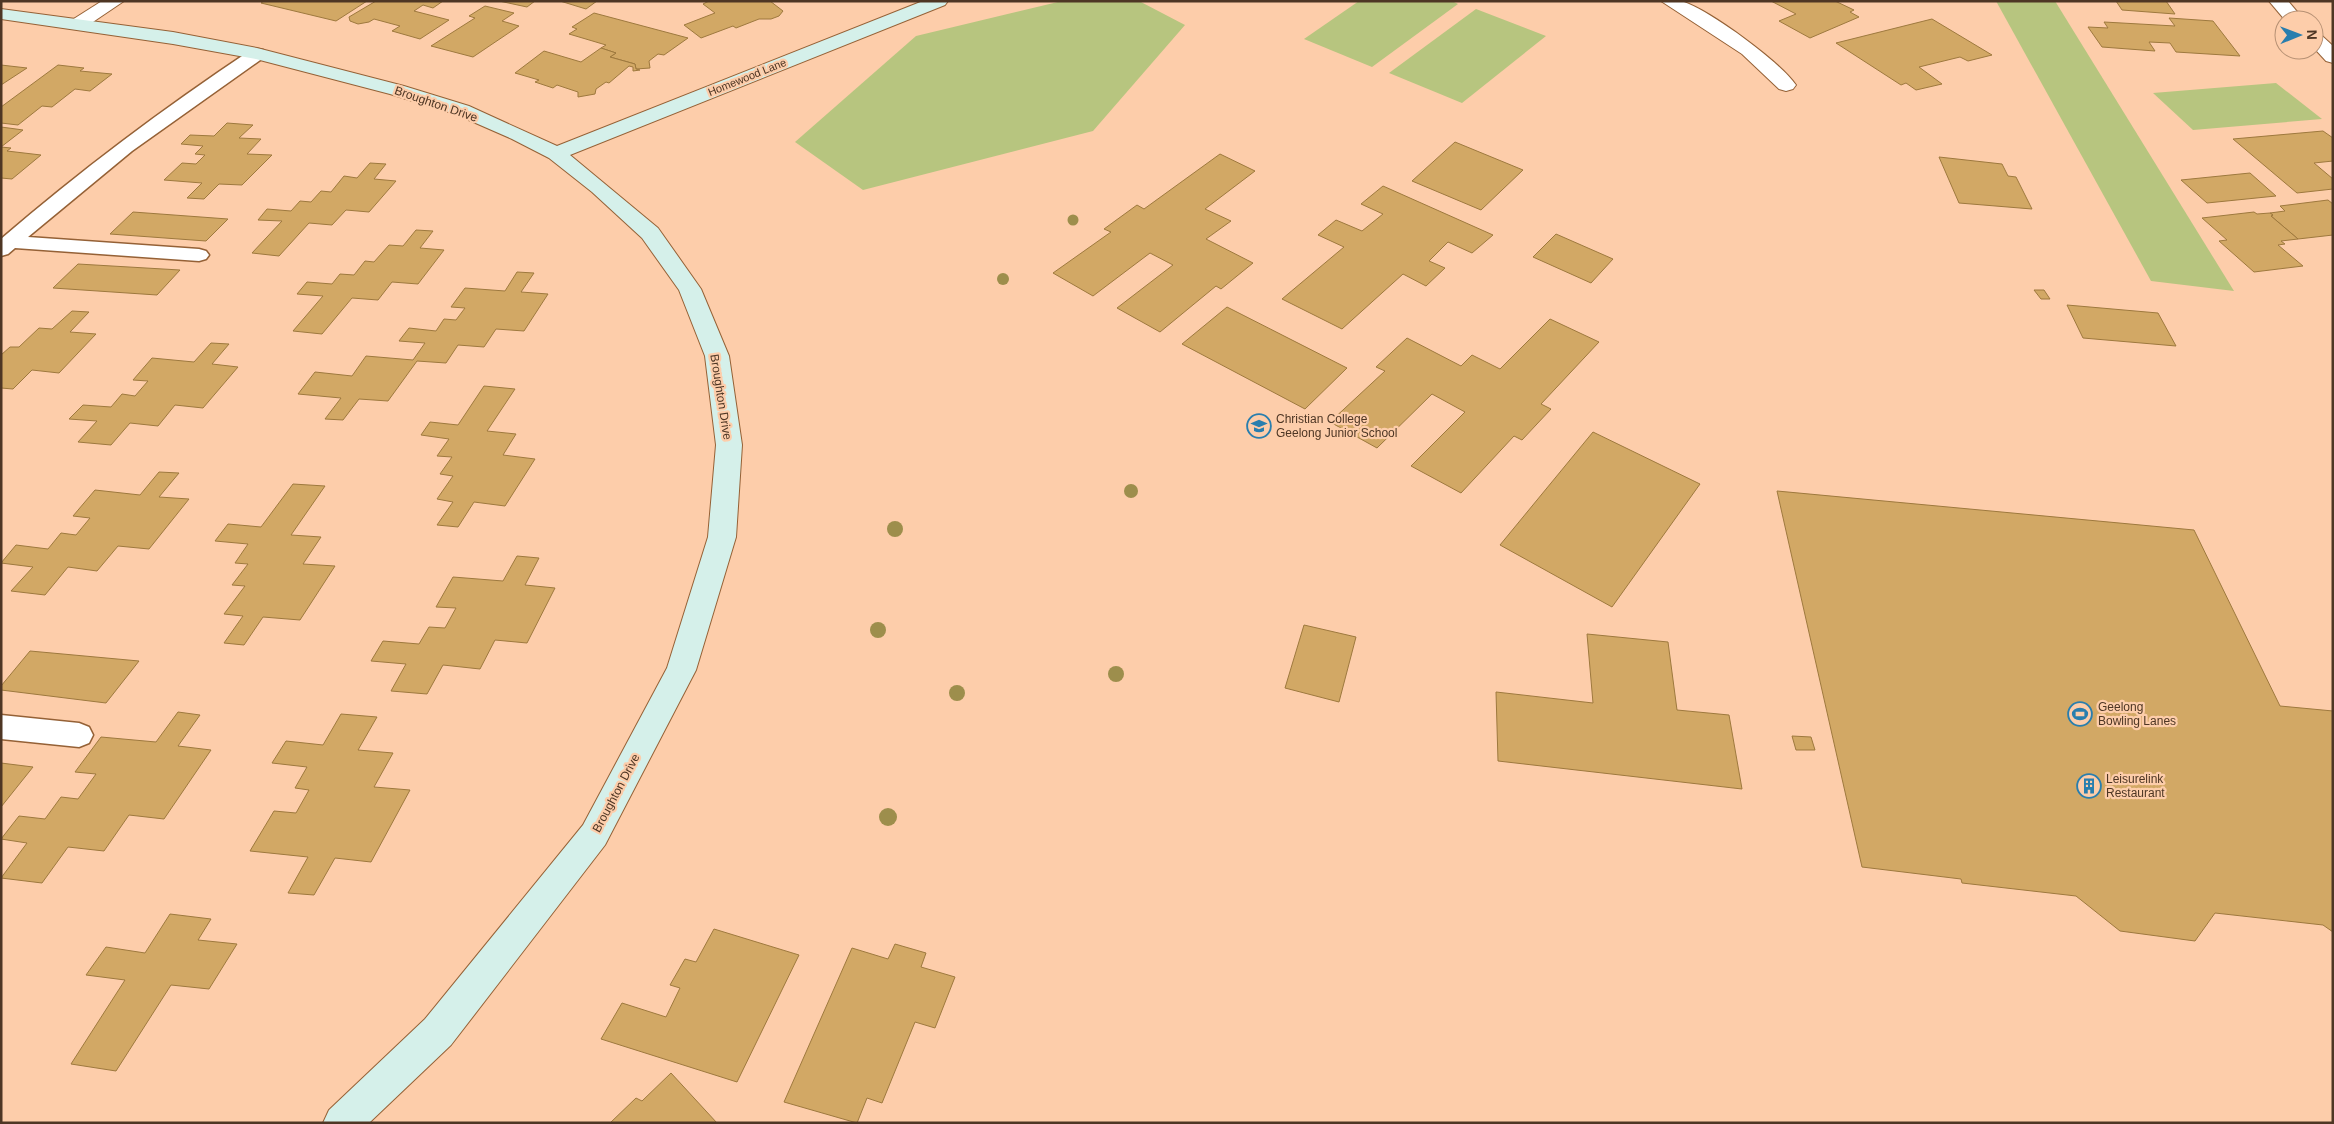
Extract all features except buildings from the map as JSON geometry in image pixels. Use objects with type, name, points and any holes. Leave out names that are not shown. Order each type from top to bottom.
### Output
[{"type":"street","points":[[78,24],[115,1]]},
{"type":"street","name":"Homewood Lane","points":[[556,154],[939,1]]},
{"type":"street","points":[[1670,1],[1707,22],[1749,50],[1786,85]]},
{"type":"street","name":"Broughton Drive","points":[[1,14],[172,38],[258,54],[336,73],[462,110],[519,134],[556,154],[599,188],[650,233],[690,289],[717,356],[730,445],[722,537],[681,670],[594,835],[438,1032],[342,1123]]},
{"type":"street","points":[[2324,48],[2333,57]]},
{"type":"lane","points":[[6,246],[71,189],[131,142],[258,54]]},
{"type":"lane","points":[[6,246],[199,255]]},
{"type":"lane","points":[[1,726],[79,735]]},
{"type":"green space","points":[[1062,1],[1139,1],[1185,25],[1093,131],[863,190],[795,142],[916,36]]},
{"type":"green space","points":[[1359,1],[1452,1],[1458,4],[1372,67],[1304,39]]},
{"type":"green space","points":[[1996,1],[2055,1],[2234,291],[2151,281]]},
{"type":"green space","points":[[1476,9],[1546,36],[1462,103],[1389,73]]},
{"type":"green space","points":[[2276,83],[2322,119],[2193,130],[2153,93]]},
{"type":"place","name":"Christian College Geelong Junior School","points":[[1259,426]]},
{"type":"place","name":"Geelong Bowling Lanes","points":[[2080,714]]},
{"type":"place","name":"Leisurelink Restaurant","points":[[2089,786]]}]
